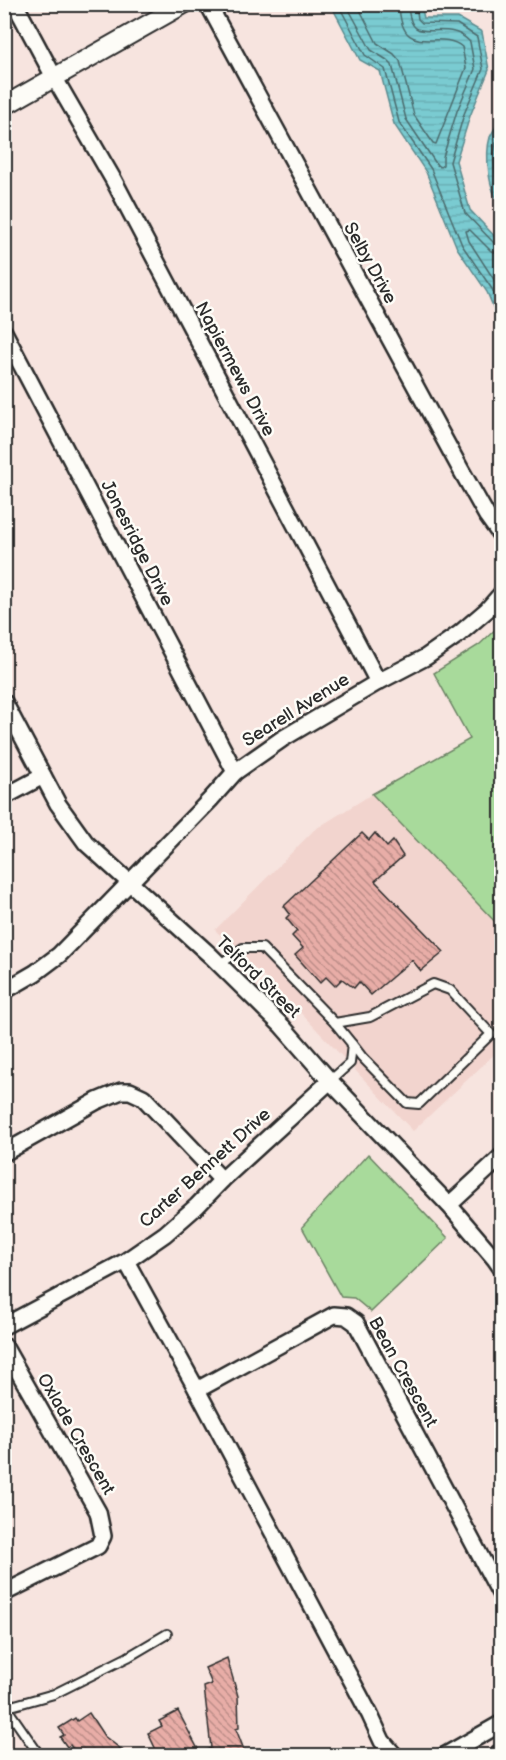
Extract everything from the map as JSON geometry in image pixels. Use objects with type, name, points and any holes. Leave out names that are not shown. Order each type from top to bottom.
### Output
[{"type":"street","name":"Napiermews Drive","points":[[15,4],[113,179],[378,682]]},
{"type":"street","points":[[4,106],[184,4]]},
{"type":"street","name":"Selby Drive","points":[[208,4],[460,470],[501,537]]},
{"type":"street","name":"Jonesridge Drive","points":[[4,332],[235,772]]},
{"type":"street","name":"Searell Avenue","points":[[4,991],[35,974],[59,955],[235,772],[282,739],[443,646],[487,610],[501,593]]},
{"type":"street","name":"Telford Street","points":[[4,702],[58,804],[86,843],[282,1026],[330,1081],[449,1205],[501,1269]]},
{"type":"street","points":[[4,797],[44,776]]},
{"type":"street","name":"Carter Bennett Drive","points":[[4,1326],[126,1262],[165,1234],[330,1081]]},
{"type":"street","points":[[4,1153],[97,1101],[121,1091],[130,1091],[143,1097],[222,1180]]},
{"type":"street","points":[[449,1205],[501,1156]]},
{"type":"street","points":[[126,1262],[197,1390],[382,1741],[395,1755]]},
{"type":"street","name":"Bean Crescent","points":[[197,1390],[334,1315],[346,1316],[356,1323],[501,1597]]},
{"type":"street","name":"Oxlade Crescent","points":[[4,1346],[98,1512],[103,1536],[98,1546],[4,1593]]},
{"type":"street","points":[[444,1755],[501,1723]]},
{"type":"lane","points":[[219,965],[243,948],[262,948],[335,1023],[362,1057],[407,1103],[419,1104],[492,1034],[450,990],[433,984],[370,1017],[335,1023]]},
{"type":"lane","points":[[330,1081],[350,1063],[352,1044]]},
{"type":"lane","points":[[40,1755],[5,1708],[54,1694],[128,1657],[167,1634]]},
{"type":"shaded area","points":[[372,794],[501,928],[501,1048],[413,1131],[297,1009],[215,930],[314,830]]},
{"type":"green space","points":[[501,624],[501,928],[372,794],[470,739],[434,673],[479,645]]},
{"type":"green space","points":[[368,1154],[448,1238],[371,1312],[354,1298],[341,1297],[302,1227]]},
{"type":"water","points":[[331,5],[421,5],[424,18],[458,18],[482,32],[489,70],[470,116],[456,161],[470,210],[501,243],[501,326],[487,292],[457,248],[426,172],[394,124],[380,71],[360,60]]},
{"type":"water","points":[[498,124],[501,124],[501,204],[490,182],[488,163],[490,137]]},
{"type":"building","points":[[362,833],[369,840],[375,833],[387,847],[393,841],[403,856],[375,881],[444,952],[421,971],[412,960],[371,995],[359,982],[354,988],[342,979],[335,986],[326,977],[320,983],[295,955],[303,948],[292,936],[297,931],[286,918],[290,914],[284,906]]},
{"type":"building","points":[[227,1658],[238,1696],[239,1728],[236,1729],[246,1755],[251,1753],[253,1756],[159,1756],[148,1733],[162,1726],[159,1721],[178,1711],[200,1753],[211,1748],[204,1687],[212,1684],[205,1668]]},
{"type":"building","points":[[89,1713],[104,1736],[130,1756],[78,1756],[70,1745],[67,1747],[60,1737],[64,1735],[59,1728]]}]
